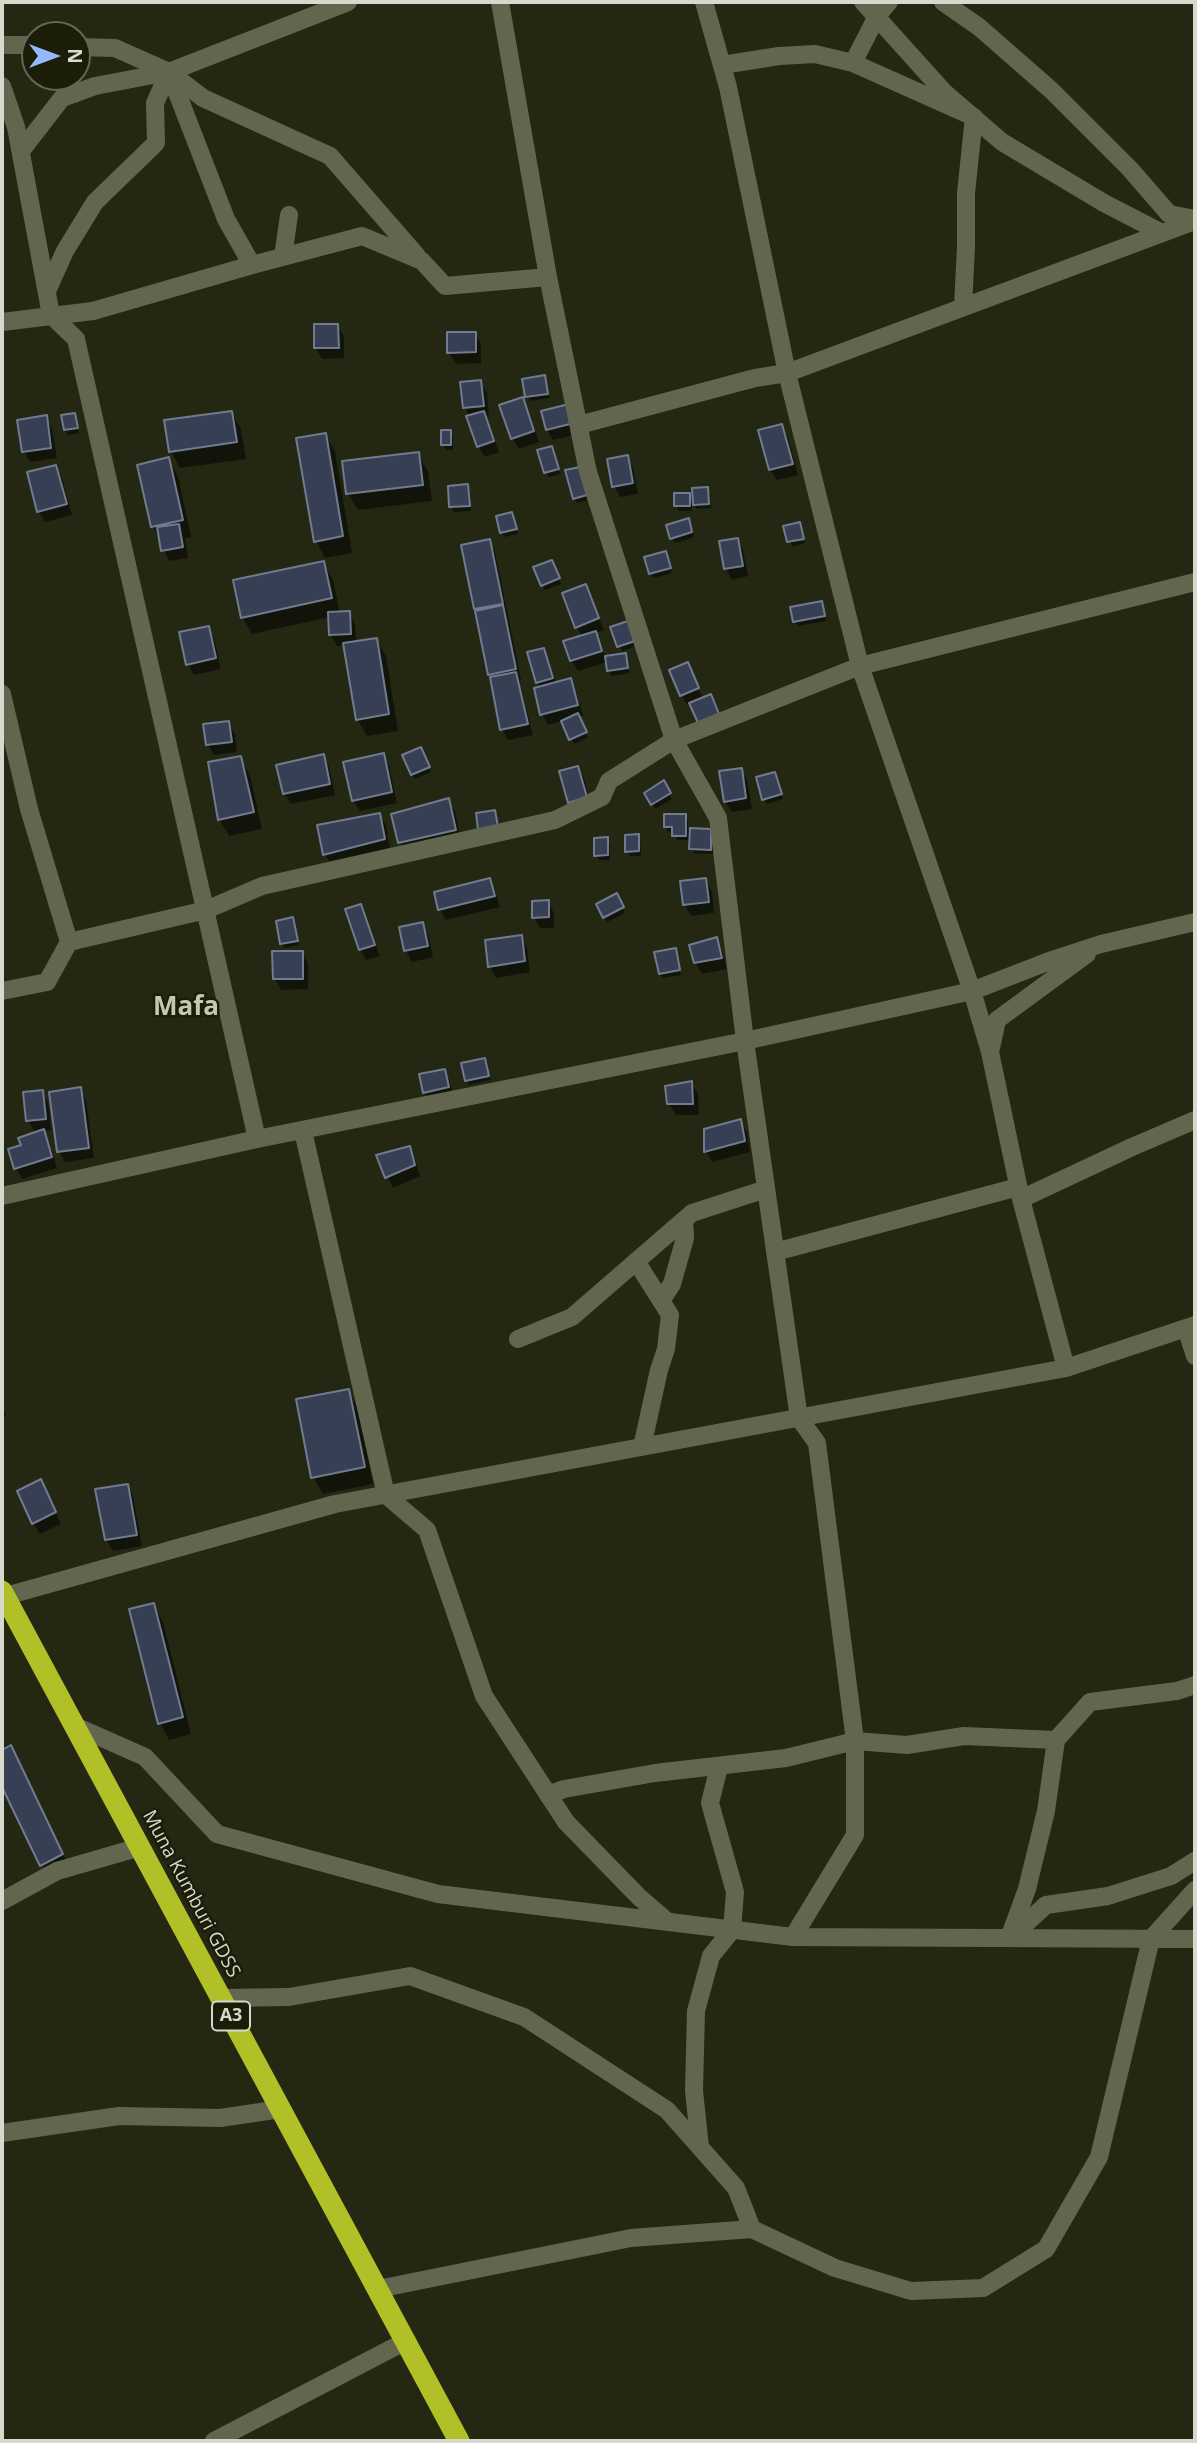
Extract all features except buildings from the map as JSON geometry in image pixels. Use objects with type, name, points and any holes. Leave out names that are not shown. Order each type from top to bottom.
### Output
[{"type":"highway","name":"Muna Kumburi GDSS","points":[[3,1595],[459,2441]]},
{"type":"street","points":[[20,151],[62,98],[95,86],[169,72],[348,2]]},
{"type":"street","points":[[500,2],[548,277],[588,472],[674,740],[718,818],[727,913],[799,1418],[817,1443],[855,1741],[855,1835],[793,1937]]},
{"type":"street","points":[[704,2],[722,65],[787,373],[860,666],[972,991],[990,1052],[1020,1193],[1066,1368]]},
{"type":"street","points":[[863,2],[944,92],[1002,142],[1104,203],[1162,233]]},
{"type":"street","points":[[853,63],[877,16],[889,2]]},
{"type":"street","points":[[943,2],[979,27],[1051,90],[1169,214],[1195,220]]},
{"type":"street","points":[[2,44],[21,45]]},
{"type":"street","points":[[91,47],[115,48],[169,72],[203,98],[330,156],[445,286],[548,277]]},
{"type":"street","points":[[722,65],[779,56],[815,54],[853,63],[974,117]]},
{"type":"street","points":[[169,72],[226,219],[252,265]]},
{"type":"street","points":[[47,292],[65,251],[95,202],[130,172],[156,143],[155,103],[169,72]]},
{"type":"street","points":[[2,86],[16,127],[51,315],[76,339],[257,1139]]},
{"type":"street","points":[[963,307],[967,192],[974,117]]},
{"type":"street","points":[[283,257],[289,215]]},
{"type":"street","points":[[579,425],[755,378],[787,373],[1195,220]]},
{"type":"street","points":[[2,323],[93,311],[362,236],[422,261]]},
{"type":"street","points":[[69,942],[206,910],[262,886],[555,820],[602,797],[610,781],[674,740],[860,666],[1195,582]]},
{"type":"street","points":[[2,694],[29,809],[69,942],[47,982],[2,991]]},
{"type":"street","points":[[2,1196],[257,1139],[745,1041],[972,991],[1101,944],[1195,922]]},
{"type":"street","points":[[990,1052],[997,1020],[1101,944]]},
{"type":"street","points":[[775,1252],[1020,1193],[1195,1121]]},
{"type":"street","points":[[303,1131],[386,1495],[427,1530],[484,1696],[548,1795],[566,1822],[639,1897],[669,1923]]},
{"type":"street","points":[[518,1339],[572,1317],[692,1213],[766,1189]]},
{"type":"street","points":[[662,1301],[672,1284],[685,1238],[684,1220]]},
{"type":"street","points":[[636,1261],[670,1315],[666,1349],[656,1381],[642,1447]]},
{"type":"street","points":[[3,1595],[335,1504],[1066,1368],[1191,1327],[1195,1356]]},
{"type":"street","points":[[1009,1938],[1027,1889],[1043,1824],[1056,1740],[1090,1702],[1177,1691],[1195,1685]]},
{"type":"street","points":[[75,1726],[145,1757],[217,1834],[438,1894],[793,1937],[1195,1938]]},
{"type":"street","points":[[548,1795],[565,1789],[655,1773],[786,1758],[855,1741],[907,1745],[964,1736],[1056,1740]]},
{"type":"street","points":[[700,2147],[694,2091],[696,2011],[711,1955],[732,1930],[735,1892],[710,1802],[719,1767]]},
{"type":"street","points":[[2,1901],[57,1871],[140,1847]]},
{"type":"street","points":[[1009,1938],[1046,1905],[1108,1896],[1171,1876],[1195,1861]]},
{"type":"street","points":[[377,2289],[631,2238],[752,2229],[835,2268],[911,2291],[983,2288],[1045,2249],[1099,2157],[1151,1938],[1195,1890]]},
{"type":"street","points":[[221,1998],[289,1997],[410,1976],[524,2017],[667,2110],[736,2188],[752,2229]]},
{"type":"street","points":[[2,2133],[119,2116],[220,2119],[281,2109]]},
{"type":"street","points":[[214,2441],[406,2341]]},
{"type":"district","name":"Mafa","points":[[186,1008]]}]
